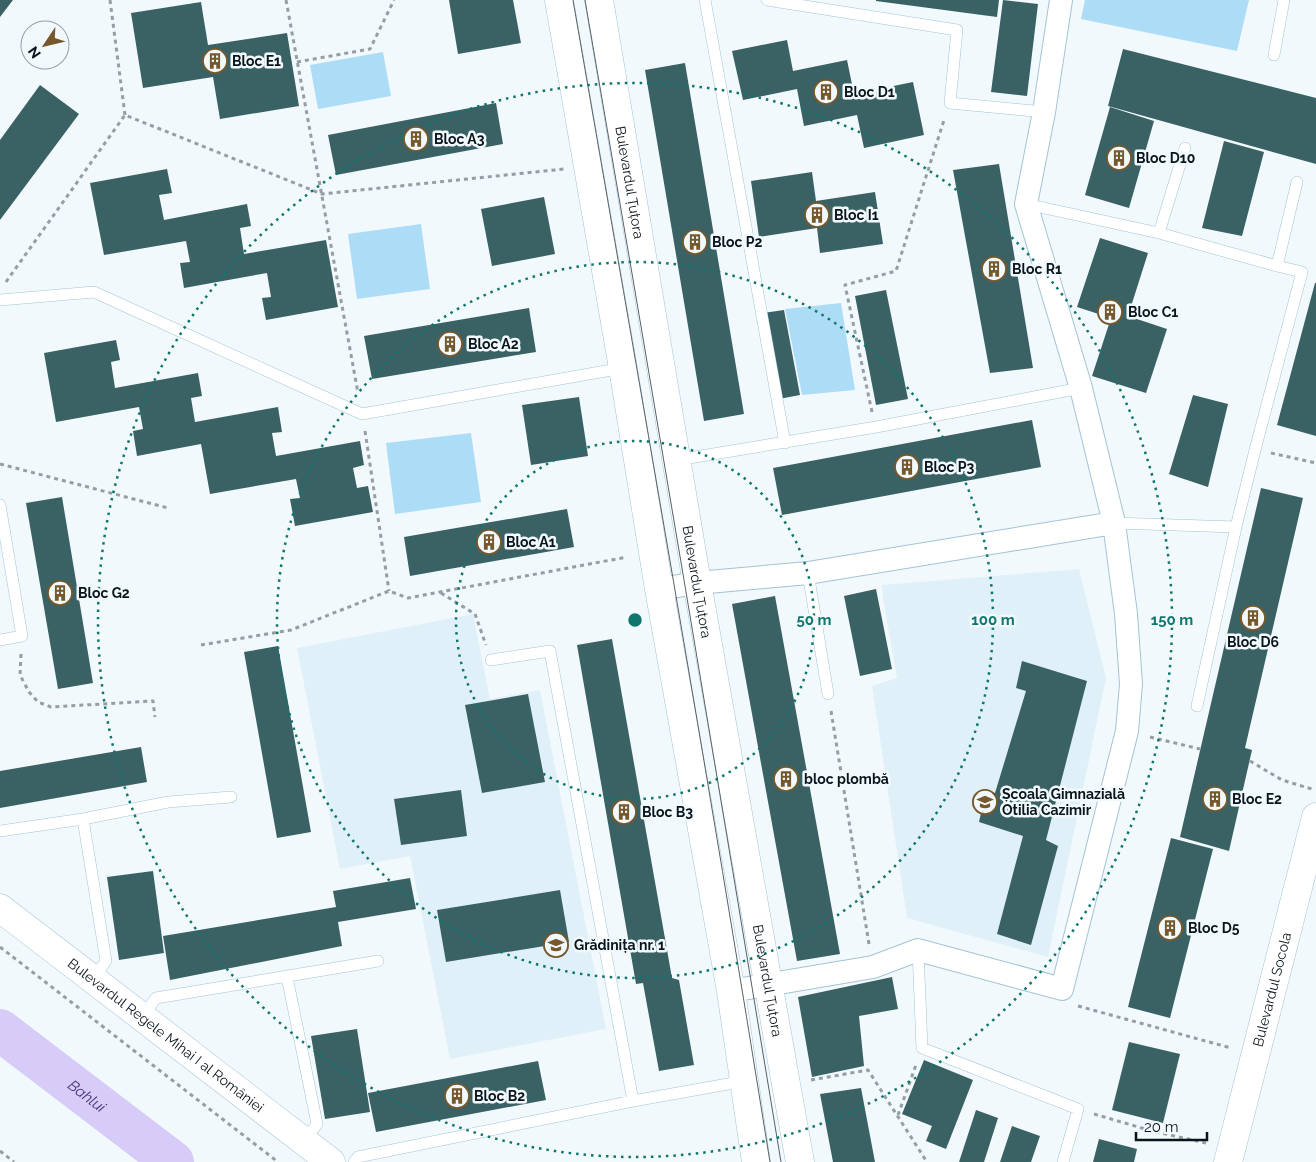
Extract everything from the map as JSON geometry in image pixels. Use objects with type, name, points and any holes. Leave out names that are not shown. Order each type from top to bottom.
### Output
[{"type":"main road","points":[[559,0],[659,589],[731,991],[756,1162]]},
{"type":"main road","name":"Bulevardul Țuțora","points":[[599,0],[697,583],[800,1162]]},
{"type":"main road","name":"Bulevardul Socola","points":[[1230,1156],[1316,817]]},
{"type":"main road","name":"Bulevardul Regele Mihai I al României","points":[[0,908],[331,1162]]},
{"type":"street","points":[[731,991],[873,967],[918,950],[1062,989],[1127,731],[1131,684],[1126,614],[1114,523],[1081,388],[1026,204],[1044,112],[1061,0]]},
{"type":"street","points":[[659,589],[697,583],[808,573],[1114,523]]},
{"type":"lane","points":[[705,0],[785,443]]},
{"type":"lane","points":[[767,0],[957,30],[950,103],[1044,112]]},
{"type":"lane","points":[[1274,55],[1284,0]]},
{"type":"lane","points":[[1159,233],[1185,148]]},
{"type":"lane","points":[[1276,266],[1297,182]]},
{"type":"lane","points":[[1026,204],[1159,233],[1302,272],[1236,528],[1198,706]]},
{"type":"lane","points":[[0,300],[94,292],[362,414],[623,368]]},
{"type":"lane","points":[[676,460],[876,427],[1081,388]]},
{"type":"lane","points":[[0,504],[22,636],[0,640]]},
{"type":"lane","points":[[1114,523],[1236,528]]},
{"type":"lane","points":[[808,573],[828,694]]},
{"type":"lane","points":[[491,660],[550,651],[634,1101]]},
{"type":"lane","points":[[0,831],[168,802],[231,797]]},
{"type":"lane","points":[[83,818],[106,961],[93,979]]},
{"type":"lane","points":[[918,950],[922,1048],[1078,1109],[1063,1162]]},
{"type":"lane","points":[[142,1017],[156,998],[378,961]]},
{"type":"lane","points":[[286,977],[317,1124],[304,1142]]},
{"type":"lane","points":[[354,1162],[358,1157],[634,1101],[745,1081]]},
{"type":"path","points":[[6,283],[125,115],[110,0]]},
{"type":"path","points":[[286,0],[362,414],[390,591]]},
{"type":"path","points":[[297,62],[370,49],[394,0]]},
{"type":"path","points":[[876,427],[845,285],[896,271],[950,103]]},
{"type":"path","points":[[125,115],[322,194],[588,167]]},
{"type":"path","points":[[1255,450],[1316,463]]},
{"type":"path","points":[[0,464],[168,508]]},
{"type":"path","points":[[201,645],[291,630],[390,591],[408,598],[653,552]]},
{"type":"path","points":[[440,593],[475,614],[491,660]]},
{"type":"path","points":[[22,636],[20,675],[29,692],[38,702],[51,707],[153,701],[155,717]]},
{"type":"path","points":[[828,694],[873,967]]},
{"type":"path","points":[[1127,731],[1200,749]]},
{"type":"path","points":[[1250,761],[1282,780],[1316,790]]},
{"type":"path","points":[[0,947],[278,1162]]},
{"type":"path","points":[[1062,989],[1072,1004],[1255,1055]]},
{"type":"path","points":[[898,1116],[922,1048]]},
{"type":"path","points":[[786,1084],[868,1070],[927,1162]]},
{"type":"path","points":[[1078,1109],[1230,1156]]},
{"type":"path","points":[[0,1151],[14,1162]]},
{"type":"shaded area","points":[[1085,0],[1249,0],[1237,51],[1081,19]]},
{"type":"shaded area","points":[[383,52],[391,96],[318,109],[310,65]]},
{"type":"shaded area","points":[[421,224],[430,289],[357,299],[348,234]]},
{"type":"shaded area","points":[[841,303],[855,390],[802,395],[785,309]]},
{"type":"shaded area","points":[[471,433],[481,502],[395,514],[386,443]]},
{"type":"shaded area","name":"Școala Gimnazială Otilia Cazimir","points":[[1079,569],[1106,678],[1048,957],[907,918],[872,686],[897,678],[882,585]]},
{"type":"shaded area","points":[[473,614],[490,699],[540,690],[606,1029],[450,1059],[410,856],[340,869],[297,648]]},
{"type":"building","points":[[0,0],[13,0],[0,17]]},
{"type":"building","points":[[449,0],[513,0],[521,43],[458,54]]},
{"type":"building","points":[[876,0],[999,0],[997,17]]},
{"type":"building","points":[[1003,0],[1038,4],[1027,96],[991,92]]},
{"type":"building","name":"Bloc E1","points":[[201,2],[208,45],[287,33],[299,106],[220,119],[213,77],[143,88],[131,13]]},
{"type":"building","name":"Bloc D1","points":[[787,40],[793,71],[847,60],[854,94],[913,82],[924,135],[864,148],[857,115],[804,126],[797,89],[743,100],[732,51]]},
{"type":"building","points":[[1123,49],[1316,98],[1316,164],[1108,106]]},
{"type":"building","name":"Bloc P2","points":[[685,63],[744,414],[704,421],[645,70]]},
{"type":"building","points":[[40,85],[79,114],[0,220],[0,140]]},
{"type":"building","name":"Bloc A3","points":[[496,103],[503,144],[336,175],[328,135]]},
{"type":"building","name":"Bloc D10","points":[[1110,107],[1154,121],[1129,208],[1085,195]]},
{"type":"building","points":[[1224,141],[1264,152],[1242,236],[1202,228]]},
{"type":"building","name":"Bloc R1","points":[[999,164],[1033,368],[990,373],[953,170]]},
{"type":"building","points":[[167,169],[172,193],[159,195],[164,220],[247,204],[251,226],[240,228],[244,254],[326,240],[338,307],[266,320],[262,298],[271,297],[267,273],[184,288],[180,263],[190,262],[186,241],[104,255],[90,183]]},
{"type":"building","name":"Bloc I1","points":[[812,172],[816,201],[875,192],[883,244],[820,253],[817,228],[759,237],[751,181]]},
{"type":"building","points":[[544,197],[555,254],[492,266],[481,209]]},
{"type":"building","name":"Bloc C1","points":[[1100,238],[1148,253],[1128,316],[1167,329],[1146,393],[1092,376],[1111,318],[1077,307]]},
{"type":"building","points":[[1316,283],[1316,436],[1277,425]]},
{"type":"building","points":[[886,290],[908,399],[876,405],[855,296]]},
{"type":"building","name":"Bloc A2","points":[[529,308],[536,352],[372,379],[364,336]]},
{"type":"building","points":[[784,310],[800,395],[779,399],[763,313]]},
{"type":"building","points":[[116,340],[120,360],[111,362],[115,388],[198,373],[202,396],[191,398],[195,422],[278,407],[282,432],[272,433],[276,456],[360,441],[364,465],[353,468],[357,488],[368,486],[373,512],[295,526],[290,499],[300,498],[296,479],[210,494],[201,444],[137,456],[133,431],[143,429],[139,407],[56,422],[44,353]]},
{"type":"building","points":[[1193,395],[1228,404],[1208,487],[1169,474]]},
{"type":"building","points":[[579,397],[588,456],[531,465],[522,405]]},
{"type":"building","name":"Bloc P3","points":[[1032,420],[1041,467],[782,515],[773,468]]},
{"type":"building","name":"Bloc D6","points":[[1261,488],[1303,498],[1245,748],[1252,750],[1229,851],[1180,837]]},
{"type":"building","name":"Bloc G2","points":[[62,497],[93,683],[58,689],[26,503]]},
{"type":"building","name":"Bloc A1","points":[[567,509],[574,547],[410,576],[404,537]]},
{"type":"building","points":[[876,589],[892,669],[860,676],[844,596]]},
{"type":"building","name":"bloc plombă","points":[[775,596],[840,954],[797,961],[732,604]]},
{"type":"building","name":"Bloc B3","points":[[612,639],[672,978],[679,980],[694,1065],[659,1071],[643,983],[636,984],[577,645]]},
{"type":"building","points":[[278,646],[311,832],[277,838],[244,652]]},
{"type":"building","points":[[1022,661],[1087,681],[1046,840],[1058,846],[1031,945],[997,934],[1023,836],[979,822],[986,791],[995,793],[1026,691],[1016,688]]},
{"type":"building","points":[[528,694],[545,782],[482,793],[465,705]]},
{"type":"building","points":[[141,747],[147,782],[0,808],[0,771]]},
{"type":"building","points":[[461,790],[467,836],[401,845],[394,799]]},
{"type":"building","name":"Bloc D5","points":[[1171,838],[1213,849],[1170,1018],[1128,1007]]},
{"type":"building","points":[[153,871],[164,953],[119,960],[107,877]]},
{"type":"building","points":[[410,878],[416,909],[338,922],[342,946],[170,980],[163,936],[336,907],[333,891]]},
{"type":"building","points":[[560,890],[569,942],[446,962],[437,910]]},
{"type":"building","points":[[892,977],[898,1009],[859,1016],[864,1066],[812,1077],[798,997]]},
{"type":"building","points":[[357,1029],[370,1112],[325,1119],[311,1036]]},
{"type":"building","points":[[1129,1042],[1180,1054],[1163,1123],[1112,1110]]},
{"type":"building","points":[[924,1060],[973,1080],[946,1149],[926,1141],[932,1126],[902,1114]]},
{"type":"building","name":"Bloc B2","points":[[538,1061],[546,1100],[376,1132],[368,1093]]},
{"type":"building","points":[[861,1088],[875,1162],[833,1162],[820,1094]]},
{"type":"building","points":[[976,1110],[998,1118],[984,1162],[959,1162]]},
{"type":"building","points":[[1012,1126],[1040,1136],[1031,1162],[1000,1162]]},
{"type":"building","points":[[1099,1139],[1137,1149],[1134,1162],[1093,1162]]},
{"type":"waterway","name":"Bahlui","points":[[0,1030],[173,1162]]},
{"type":"tram line","points":[[573,0],[698,726],[770,1162]]},
{"type":"tram line","points":[[585,0],[781,1162]]},
{"type":"place","name":"Bloc E1","points":[[215,61]]},
{"type":"place","name":"Bloc D1","points":[[826,92]]},
{"type":"place","name":"Bloc A3","points":[[416,139]]},
{"type":"place","name":"Bloc D10","points":[[1119,158]]},
{"type":"place","name":"Bloc I1","points":[[817,215]]},
{"type":"place","name":"Bloc P2","points":[[695,242]]},
{"type":"place","name":"Bloc R1","points":[[994,269]]},
{"type":"place","name":"Bloc C1","points":[[1110,312]]},
{"type":"place","name":"Bloc A2","points":[[450,344]]},
{"type":"place","name":"Bloc P3","points":[[907,467]]},
{"type":"place","name":"Bloc A1","points":[[489,542]]},
{"type":"place","name":"Bloc G2","points":[[60,593]]},
{"type":"place","name":"Bloc D6","points":[[1253,618]]},
{"type":"place","name":"bloc plombă","points":[[786,779]]},
{"type":"place","name":"Bloc E2","points":[[1215,799]]},
{"type":"place","name":"Școala Gimnazială Otilia Cazimir","points":[[985,802]]},
{"type":"place","name":"Bloc B3","points":[[624,812]]},
{"type":"place","name":"Bloc D5","points":[[1170,928]]},
{"type":"place","name":"Grădinița nr. 1","points":[[556,945]]},
{"type":"place","name":"Bloc B2","points":[[457,1096]]}]
